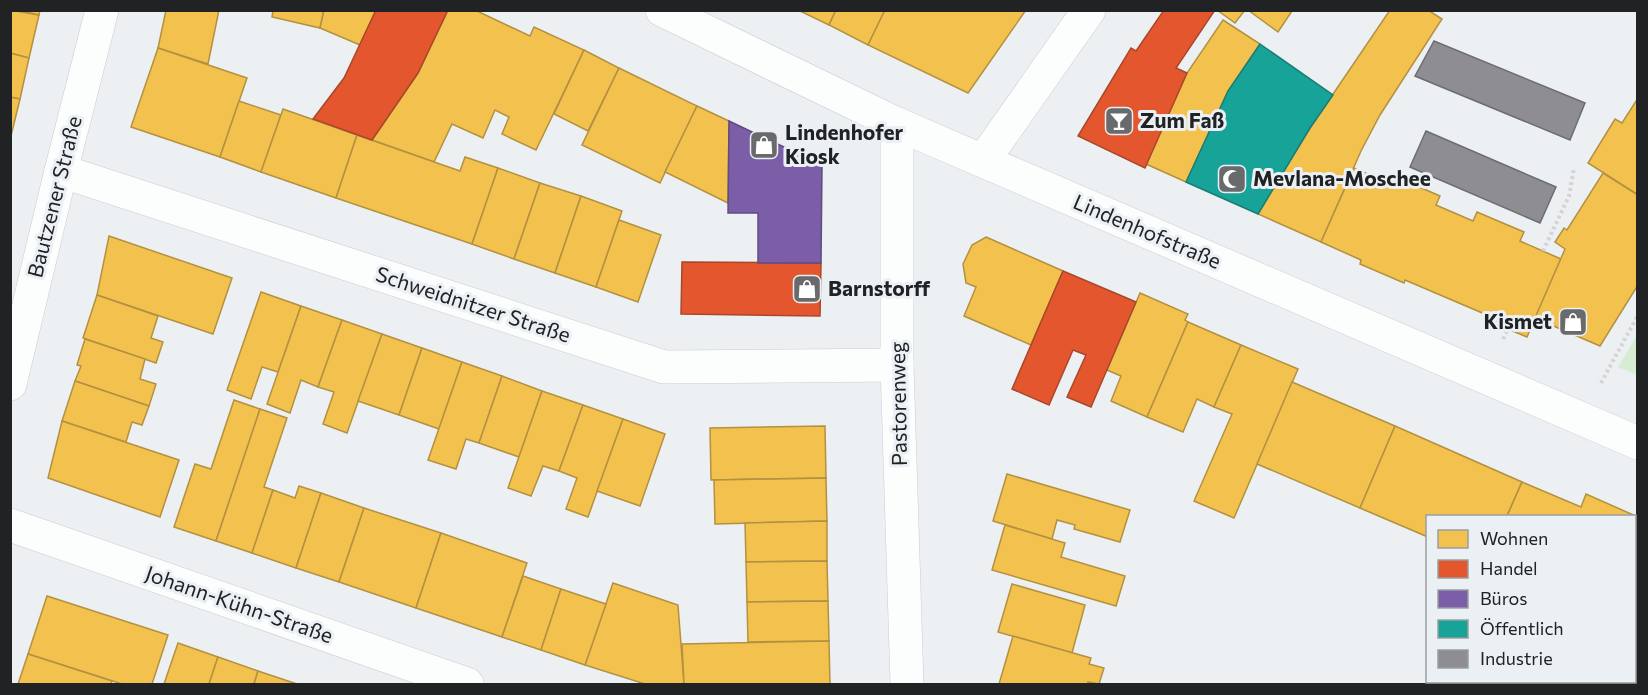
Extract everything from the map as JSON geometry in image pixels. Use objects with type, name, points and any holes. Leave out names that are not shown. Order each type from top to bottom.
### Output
[{"type":"street","name":"Bautzener Straße","points":[[10,384],[102,10]]},
{"type":"street","name":"Lindenhofstraße","points":[[662,10],[897,123],[1638,443]]},
{"type":"street","points":[[983,161],[1089,10]]},
{"type":"street","name":"Pastorenweg","points":[[897,123],[897,365],[907,684]]},
{"type":"street","name":"Schweidnitzer Straße","points":[[61,171],[664,367],[897,365]]},
{"type":"street","name":"Johann-Kühn-Straße","points":[[12,532],[467,684]]},
{"type":"path","points":[[1543,251],[1569,196],[1574,168]]},
{"type":"path","points":[[1582,420],[1638,315]]},
{"type":"green space","points":[[1637,335],[1637,375],[1618,367]]},
{"type":"green space","points":[[1637,563],[1637,684],[1578,684],[1636,683]]},
{"type":"building: Wohnen","points":[[10,10],[39,15],[29,58],[10,53]]},
{"type":"building: Wohnen","points":[[18,10],[40,10],[39,15]]},
{"type":"building: Wohnen","points":[[166,10],[219,10],[208,64],[158,48]]},
{"type":"building: Wohnen","points":[[273,10],[324,10],[320,28],[272,17]]},
{"type":"building: Wohnen","points":[[324,10],[376,10],[360,45],[320,28]]},
{"type":"building: Wohnen","points":[[448,10],[475,10],[530,36],[534,27],[584,50],[536,150],[502,134],[509,117],[495,110],[483,138],[452,124],[434,162],[372,140],[418,73]]},
{"type":"building: Wohnen","points":[[798,10],[836,10],[829,25]]},
{"type":"building: Wohnen","points":[[836,10],[885,10],[868,45],[829,25]]},
{"type":"building: Wohnen","points":[[885,10],[1026,10],[968,93],[868,45]]},
{"type":"building: Wohnen","points":[[1217,10],[1245,10],[1235,23]]},
{"type":"building: Wohnen","points":[[1248,10],[1292,10],[1292,11],[1278,32]]},
{"type":"building: Wohnen","points":[[1390,10],[1428,10],[1442,19],[1380,115],[1361,151],[1321,242],[1258,214],[1310,128]]},
{"type":"building: Wohnen","points":[[1223,20],[1260,44],[1228,91],[1186,182],[1146,164],[1187,73]]},
{"type":"building: Wohnen","points":[[158,48],[247,78],[220,157],[131,127]]},
{"type":"building: Wohnen","points":[[584,50],[619,68],[588,131],[554,114]]},
{"type":"building: Wohnen","points":[[10,53],[29,58],[20,99],[10,97]]},
{"type":"building: Wohnen","points":[[619,68],[697,106],[660,183],[582,145]]},
{"type":"building: Wohnen","points":[[10,97],[20,99],[10,140]]},
{"type":"building: Wohnen","points":[[1638,98],[1638,195],[1588,163],[1615,119],[1622,123]]},
{"type":"building: Wohnen","points":[[239,101],[281,115],[261,172],[220,157]]},
{"type":"building: Wohnen","points":[[697,106],[729,121],[728,203],[665,172]]},
{"type":"building: Wohnen","points":[[283,109],[357,135],[336,198],[261,172]]},
{"type":"building: Wohnen","points":[[357,135],[460,171],[465,157],[498,168],[472,244],[336,198]]},
{"type":"building: Wohnen","points":[[498,168],[540,183],[514,259],[472,244]]},
{"type":"building: Wohnen","points":[[1354,168],[1391,184],[1394,176],[1440,196],[1436,205],[1473,221],[1477,212],[1524,232],[1520,241],[1561,259],[1527,337],[1485,319],[1487,315],[1405,280],[1404,283],[1360,264],[1361,260],[1321,242]]},
{"type":"building: Wohnen","points":[[1603,173],[1638,195],[1638,285],[1600,346],[1535,318],[1565,249],[1555,242],[1564,228],[1567,230]]},
{"type":"building: Wohnen","points":[[540,183],[581,196],[555,273],[514,259]]},
{"type":"building: Wohnen","points":[[581,196],[622,211],[596,287],[555,273]]},
{"type":"building: Wohnen","points":[[619,220],[661,235],[638,302],[596,287]]},
{"type":"building: Wohnen","points":[[109,236],[232,278],[213,334],[97,295]]},
{"type":"building: Wohnen","points":[[986,237],[1063,271],[1031,345],[964,316],[976,287],[966,283],[963,264],[972,245]]},
{"type":"building: Wohnen","points":[[261,292],[301,306],[278,372],[262,367],[251,399],[227,390]]},
{"type":"building: Wohnen","points":[[1140,293],[1188,314],[1185,320],[1188,322],[1147,417],[1111,401],[1121,376],[1107,370]]},
{"type":"building: Wohnen","points":[[97,295],[158,316],[151,338],[163,342],[156,363],[83,338]]},
{"type":"building: Wohnen","points":[[301,306],[342,320],[318,387],[301,380],[290,413],[267,404]]},
{"type":"building: Wohnen","points":[[342,320],[382,334],[347,433],[323,424],[334,392],[318,387]]},
{"type":"building: Wohnen","points":[[1188,322],[1241,345],[1214,407],[1197,399],[1183,432],[1147,417]]},
{"type":"building: Wohnen","points":[[382,334],[422,348],[399,415],[358,401]]},
{"type":"building: Wohnen","points":[[85,339],[145,359],[140,379],[156,384],[149,406],[75,381],[81,366],[77,365]]},
{"type":"building: Wohnen","points":[[1241,345],[1298,369],[1234,518],[1194,501],[1232,414],[1214,407]]},
{"type":"building: Wohnen","points":[[422,348],[462,362],[439,429],[399,415]]},
{"type":"building: Wohnen","points":[[462,362],[502,376],[479,443],[466,439],[456,469],[428,460]]},
{"type":"building: Wohnen","points":[[502,376],[542,391],[519,457],[479,443]]},
{"type":"building: Wohnen","points":[[75,381],[149,406],[142,425],[132,422],[126,442],[62,421]]},
{"type":"building: Wohnen","points":[[1292,382],[1395,426],[1360,508],[1257,464]]},
{"type":"building: Wohnen","points":[[542,391],[583,405],[559,471],[543,466],[531,496],[508,488]]},
{"type":"building: Wohnen","points":[[234,400],[260,409],[216,541],[174,527],[195,464],[211,469]]},
{"type":"building: Wohnen","points":[[583,405],[623,419],[588,517],[566,509],[577,478],[559,471]]},
{"type":"building: Wohnen","points":[[260,409],[287,418],[264,487],[273,490],[252,553],[216,541]]},
{"type":"building: Wohnen","points":[[623,419],[665,434],[640,506],[597,491]]},
{"type":"building: Wohnen","points":[[62,421],[179,460],[160,517],[48,478]]},
{"type":"building: Wohnen","points":[[825,426],[826,478],[711,480],[710,428]]},
{"type":"building: Wohnen","points":[[1395,426],[1522,482],[1507,515],[1426,515],[1426,536],[1360,508]]},
{"type":"building: Wohnen","points":[[1007,474],[1130,510],[1120,542],[1074,529],[1075,525],[1057,520],[1052,539],[993,521]]},
{"type":"building: Wohnen","points":[[826,478],[827,521],[715,524],[714,480]]},
{"type":"building: Wohnen","points":[[1522,482],[1581,507],[1586,494],[1633,515],[1507,515]]},
{"type":"building: Wohnen","points":[[299,486],[321,493],[296,568],[252,553],[273,490],[295,498]]},
{"type":"building: Wohnen","points":[[321,493],[364,508],[339,582],[296,568]]},
{"type":"building: Wohnen","points":[[364,508],[441,533],[416,608],[339,582]]},
{"type":"building: Wohnen","points":[[1636,516],[1638,517],[1638,554],[1636,558]]},
{"type":"building: Wohnen","points":[[827,521],[827,561],[746,562],[745,523]]},
{"type":"building: Wohnen","points":[[1005,525],[1065,543],[1061,557],[1125,576],[1116,606],[992,570]]},
{"type":"building: Wohnen","points":[[441,533],[527,563],[502,637],[416,608]]},
{"type":"building: Wohnen","points":[[827,561],[828,601],[747,602],[746,562]]},
{"type":"building: Wohnen","points":[[523,576],[561,589],[541,650],[502,637]]},
{"type":"building: Wohnen","points":[[613,583],[678,605],[684,684],[645,684],[585,665]]},
{"type":"building: Wohnen","points":[[1012,584],[1085,605],[1072,653],[998,632]]},
{"type":"building: Wohnen","points":[[561,589],[606,604],[585,665],[541,650]]},
{"type":"building: Wohnen","points":[[47,596],[168,635],[152,684],[122,684],[28,654]]},
{"type":"building: Wohnen","points":[[828,601],[829,641],[748,642],[747,602]]},
{"type":"building: Wohnen","points":[[1013,636],[1091,658],[1089,664],[1104,668],[1099,684],[1088,682],[1088,684],[999,684]]},
{"type":"building: Wohnen","points":[[829,641],[830,684],[684,684],[682,644]]},
{"type":"building: Wohnen","points":[[178,643],[218,657],[209,684],[164,684]]},
{"type":"building: Wohnen","points":[[28,654],[112,681],[111,684],[18,684]]},
{"type":"building: Wohnen","points":[[218,657],[258,671],[254,684],[209,684]]},
{"type":"building: Wohnen","points":[[258,671],[297,684],[254,684]]},
{"type":"building: Handel","points":[[376,10],[448,10],[418,73],[372,140],[313,119],[344,78]]},
{"type":"building: Handel","points":[[1164,10],[1215,10],[1176,68],[1187,73],[1145,168],[1078,136],[1131,48],[1136,51]]},
{"type":"building: Handel","points":[[682,262],[821,263],[820,316],[681,314]]},
{"type":"building: Handel","points":[[1063,271],[1136,302],[1091,407],[1067,397],[1086,355],[1073,350],[1049,405],[1012,389]]},
{"type":"building: Büros","points":[[729,121],[822,165],[821,263],[758,263],[758,213],[728,213]]},
{"type":"building: Öffentlich","points":[[1260,44],[1333,95],[1310,128],[1258,214],[1186,182],[1228,91]]},
{"type":"building: Industrie","points":[[1434,41],[1585,103],[1570,140],[1415,76]]},
{"type":"building: Industrie","points":[[1426,131],[1556,187],[1540,223],[1410,167]]},
{"type":"place","name":"Zum Faß","points":[[1119,121]]},
{"type":"place","name":"Lindenhofer Kiosk","points":[[764,145]]},
{"type":"place","name":"Mevlana-Moschee","points":[[1232,179]]},
{"type":"place","name":"Barnstorff","points":[[807,289]]},
{"type":"place","name":"Kismet","points":[[1573,322]]}]
